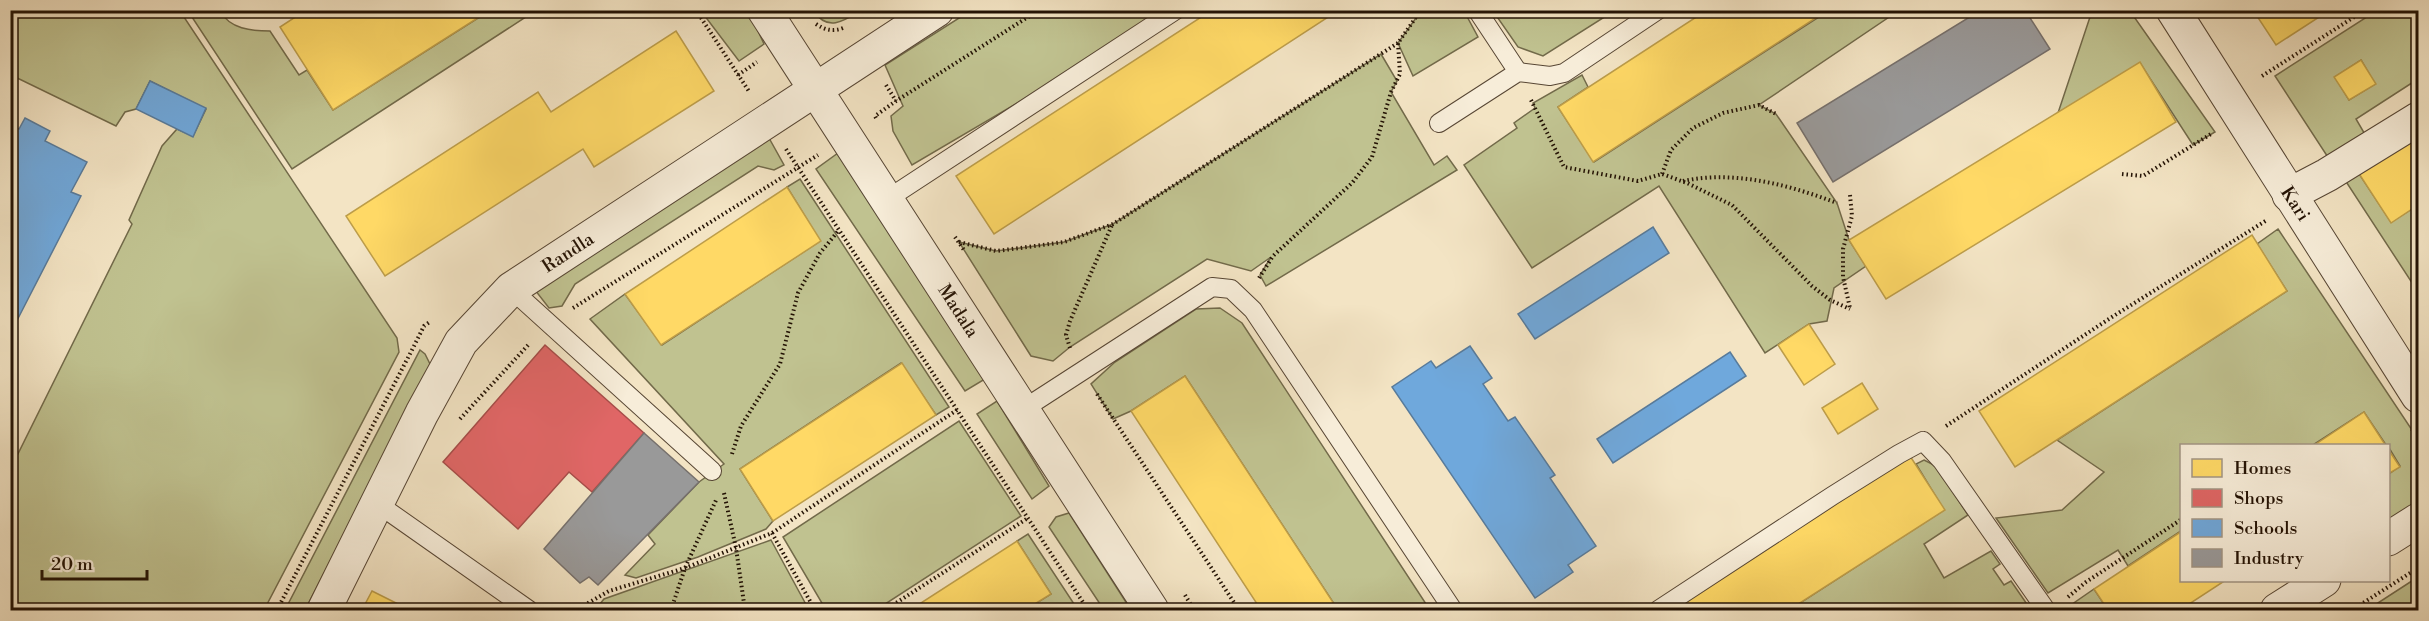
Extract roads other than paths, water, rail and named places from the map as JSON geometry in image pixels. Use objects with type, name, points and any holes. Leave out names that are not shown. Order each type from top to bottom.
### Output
[{"type":"street","name":"Madala","points":[[764,10],[1152,610]]},
{"type":"street","name":"Randla","points":[[324,610],[422,413],[461,342],[511,289],[937,10]]},
{"type":"street","name":"Kari","points":[[2179,13],[2280,207],[2418,396]]},
{"type":"street","points":[[2280,207],[2418,119]]},
{"type":"street","points":[[2390,538],[2418,520]]},
{"type":"street","points":[[2277,610],[2321,582]]},
{"type":"lane","points":[[886,200],[1176,10]]},
{"type":"lane","points":[[1478,10],[1518,72]]},
{"type":"lane","points":[[1439,123],[1518,72],[1550,76],[1564,73],[1658,10]]},
{"type":"lane","points":[[1022,410],[1212,288],[1231,289],[1253,310],[1453,610]]},
{"type":"lane","points":[[511,289],[717,479]]},
{"type":"lane","points":[[1658,610],[1841,490],[1923,441],[1942,461],[2052,607]]},
{"type":"lane","points":[[378,504],[529,610]]}]
